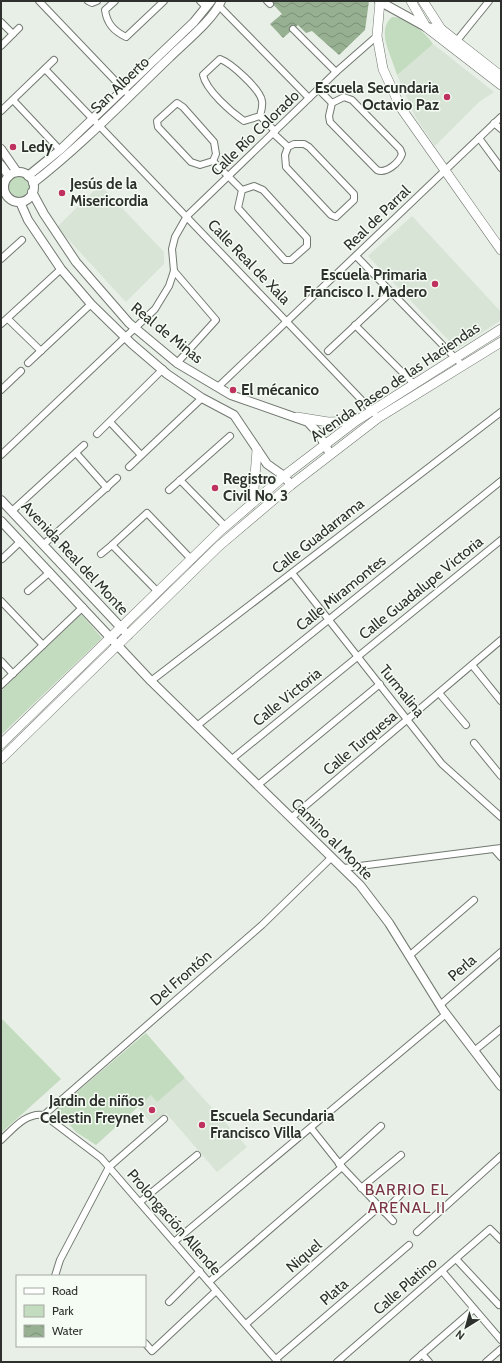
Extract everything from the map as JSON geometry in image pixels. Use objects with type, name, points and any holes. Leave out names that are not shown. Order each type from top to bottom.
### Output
[{"type":"main road","points":[[380,1],[377,36],[383,69],[401,108],[501,250]]},
{"type":"main road","points":[[411,1],[426,27],[501,76]]},
{"type":"main road","points":[[423,1],[441,29],[454,44],[501,85]]},
{"type":"main road","name":"Avenida Paseo de las Haciendas","points":[[1,744],[111,638],[125,632],[220,546],[291,485],[330,454],[375,414],[414,383],[501,329]]},
{"type":"main road","name":"Avenida Paseo de las Haciendas","points":[[125,632],[158,592],[226,527],[284,476],[324,445],[356,421],[375,414],[501,342]]},
{"type":"main road","points":[[297,417],[328,422],[356,421]]},
{"type":"main road","points":[[253,502],[257,450]]},
{"type":"main road","points":[[1,759],[118,646],[125,632]]},
{"type":"street","points":[[38,1],[130,95]]},
{"type":"street","points":[[88,1],[92,3],[97,1]]},
{"type":"street","points":[[115,1],[105,10],[106,20],[116,32],[126,37],[164,1]]},
{"type":"street","points":[[380,1],[426,27],[441,29]]},
{"type":"street","points":[[454,44],[488,1]]},
{"type":"street","name":"San Alberto","points":[[31,180],[123,88],[194,22],[206,3]]},
{"type":"street","points":[[220,4],[309,98]]},
{"type":"street","name":"San Alberto","points":[[31,180],[58,164],[99,126],[201,27],[220,4]]},
{"type":"street","points":[[1,22],[13,34]]},
{"type":"street","points":[[1,46],[18,28]]},
{"type":"street","points":[[294,29],[336,72]]},
{"type":"street","name":"Calle Río Colorado","points":[[174,271],[172,249],[175,238],[187,216],[318,89],[377,36]]},
{"type":"street","points":[[260,116],[244,121],[235,115],[205,84],[203,75],[220,59],[228,62],[260,93],[262,101],[260,116],[288,147]]},
{"type":"street","points":[[1,111],[54,60]]},
{"type":"street","name":"Calle Real de Xala","points":[[45,69],[288,321],[375,414]]},
{"type":"street","points":[[318,89],[332,103]]},
{"type":"street","points":[[344,97],[352,100],[400,149],[402,154],[401,158],[387,171],[382,172],[377,170],[330,122],[329,116],[332,103],[344,97]]},
{"type":"street","points":[[14,100],[60,150]]},
{"type":"street","points":[[177,103],[183,107],[214,142],[216,154],[213,161],[200,165],[191,162],[158,127],[157,121],[177,103]]},
{"type":"street","name":"Real de Parral","points":[[218,387],[501,117]]},
{"type":"street","points":[[494,123],[501,129]]},
{"type":"street","points":[[479,138],[501,168]]},
{"type":"street","points":[[304,144],[309,147],[354,194],[354,200],[336,217],[331,215],[286,167],[285,155],[288,147],[304,144]]},
{"type":"street","points":[[1,149],[17,172],[31,180],[32,192],[28,199],[20,202],[5,194]]},
{"type":"street","points":[[213,161],[242,190]]},
{"type":"street","points":[[1,165],[9,176]]},
{"type":"street","points":[[1,203],[5,194],[5,183],[9,176],[17,172]]},
{"type":"street","points":[[254,186],[264,190],[307,238],[307,246],[291,260],[285,260],[238,208],[238,201],[242,190],[254,186]]},
{"type":"street","name":"Real de Minas","points":[[32,192],[44,214],[76,262],[113,306],[135,328],[177,363],[218,387],[251,402],[308,422],[319,434],[330,454]]},
{"type":"street","name":"Real de Minas","points":[[20,202],[28,220],[61,269],[91,304],[163,370],[202,398],[234,415],[267,464],[284,476],[291,485]]},
{"type":"street","points":[[1,260],[22,240]]},
{"type":"street","points":[[356,256],[462,365]]},
{"type":"street","points":[[1,324],[61,269]]},
{"type":"street","points":[[1,455],[155,309],[169,286],[174,271]]},
{"type":"street","points":[[174,271],[216,320],[177,363]]},
{"type":"street","points":[[328,351],[391,292]]},
{"type":"street","points":[[28,363],[91,304]]},
{"type":"street","points":[[8,318],[41,350]]},
{"type":"street","points":[[355,326],[414,383]]},
{"type":"street","points":[[97,434],[163,370]]},
{"type":"street","points":[[1,390],[21,371]]},
{"type":"street","points":[[1,379],[6,385]]},
{"type":"street","points":[[129,467],[202,398]]},
{"type":"street","name":"Calle Guadarrama","points":[[151,681],[501,412]]},
{"type":"street","points":[[110,422],[141,456]]},
{"type":"street","points":[[169,490],[230,436]]},
{"type":"street","points":[[12,511],[84,445]]},
{"type":"street","points":[[76,453],[106,488]]},
{"type":"street","points":[[44,545],[117,478]]},
{"type":"street","points":[[180,480],[226,527]]},
{"type":"street","name":"Calle Miramontes","points":[[198,725],[501,481]]},
{"type":"street","name":"Avenida Real del Monte","points":[[1,500],[125,632]]},
{"type":"street","points":[[101,554],[150,510],[192,560]]},
{"type":"street","name":"Avenida Real del Monte","points":[[1,521],[111,638]]},
{"type":"street","name":"Calle Guadalupe Victoria","points":[[358,657],[501,540]]},
{"type":"street","points":[[2,559],[21,541]]},
{"type":"street","points":[[112,545],[158,592]]},
{"type":"street","points":[[28,591],[50,572]]},
{"type":"street","name":"Turmalina","points":[[292,573],[409,719],[442,764],[501,817]]},
{"type":"street","points":[[1,602],[43,645]]},
{"type":"street","points":[[1,685],[83,607]]},
{"type":"street","name":"Camino al Monte","points":[[111,638],[151,681],[232,758],[360,885],[389,923],[446,1014],[501,1086]]},
{"type":"street","name":"Calle Turquesa","points":[[291,818],[501,640]]},
{"type":"street","name":"Calle Victoria","points":[[232,758],[358,657]]},
{"type":"street","points":[[1,662],[13,674]]},
{"type":"street","points":[[472,665],[501,701]]},
{"type":"street","points":[[258,785],[380,684]]},
{"type":"street","points":[[439,693],[466,725]]},
{"type":"street","points":[[474,743],[501,776]]},
{"type":"street","points":[[344,868],[498,848],[501,857]]},
{"type":"street","name":"Del Frontón","points":[[1,1140],[24,1119],[33,1114],[41,1114],[262,925],[332,857]]},
{"type":"street","points":[[409,956],[474,900]]},
{"type":"street","name":"Perla","points":[[440,1004],[501,952]]},
{"type":"street","points":[[174,1242],[446,1014]]},
{"type":"street","points":[[474,1051],[501,1029]]},
{"type":"street","name":"Prolongación Allende","points":[[41,1114],[101,1158],[277,1361]]},
{"type":"street","points":[[55,1275],[60,1260],[109,1167],[164,1119]]},
{"type":"street","points":[[209,1282],[341,1165],[381,1126]]},
{"type":"street","points":[[311,1128],[341,1165],[393,1221]]},
{"type":"street","points":[[140,1202],[197,1155]]},
{"type":"street","points":[[362,1188],[401,1156]]},
{"type":"street","points":[[417,1232],[501,1156]]},
{"type":"street","name":"Niquel","points":[[246,1324],[404,1191]]},
{"type":"street","name":"Calle Platino","points":[[337,1362],[490,1229],[501,1240]]},
{"type":"street","name":"Plata","points":[[277,1361],[409,1245]]},
{"type":"street","points":[[456,1259],[499,1305]]},
{"type":"street","points":[[169,1302],[200,1272]]},
{"type":"street","points":[[442,1272],[501,1340]]},
{"type":"street","points":[[146,1344],[152,1352],[216,1291]]},
{"type":"street","points":[[413,1362],[474,1309]]},
{"type":"street","points":[[486,1362],[494,1360],[501,1349]]},
{"type":"street","points":[[422,1354],[429,1362]]},
{"type":"shaded area","name":"Escuela Secundaria Octavio Paz","points":[[433,44],[494,92],[479,102],[435,146],[416,118],[397,75]]},
{"type":"shaded area","points":[[100,185],[164,252],[164,264],[126,302],[57,227]]},
{"type":"shaded area","name":"Escuela Primaria Francisco I. Madero","points":[[412,216],[501,312],[501,320],[457,349],[368,256]]},
{"type":"shaded area","name":"Escuela Secundaria Francisco Villa","points":[[185,1078],[247,1147],[217,1172],[166,1113],[151,1123],[138,1107],[151,1095],[157,1102]]},
{"type":"green space","points":[[392,17],[397,17],[409,22],[426,35],[433,44],[397,75],[385,37],[387,23]]},
{"type":"green space","points":[[18,176],[26,179],[29,187],[26,195],[18,198],[10,195],[7,187],[10,179]]},
{"type":"green space","points":[[81,614],[102,638],[1,735],[1,691]]},
{"type":"green space","points":[[1,1018],[61,1079],[1,1133]]},
{"type":"green space","points":[[146,1033],[185,1078],[157,1102],[151,1095],[96,1145],[76,1132],[56,1110]]},
{"type":"water","points":[[270,1],[369,1],[365,30],[339,55],[312,31],[306,33],[298,25],[283,38],[270,24],[282,14]]},
{"type":"place","name":"Escuela Secundaria Octavio Paz","points":[[447,97]]},
{"type":"place","name":"Ledy","points":[[13,147]]},
{"type":"place","name":"Jesús de la Misericordia","points":[[62,193]]},
{"type":"place","name":"Escuela Primaria Francisco I. Madero","points":[[435,284]]},
{"type":"place","name":"El mécanico","points":[[233,390]]},
{"type":"place","name":"Registro Civil No. 3","points":[[215,488]]},
{"type":"place","name":"Jardin de niños Celestin Freynet","points":[[152,1110]]},
{"type":"place","name":"Escuela Secundaria Francisco Villa","points":[[202,1125]]},
{"type":"district","name":"BARRIO EL ARENAL II","points":[[407,1198]]}]
